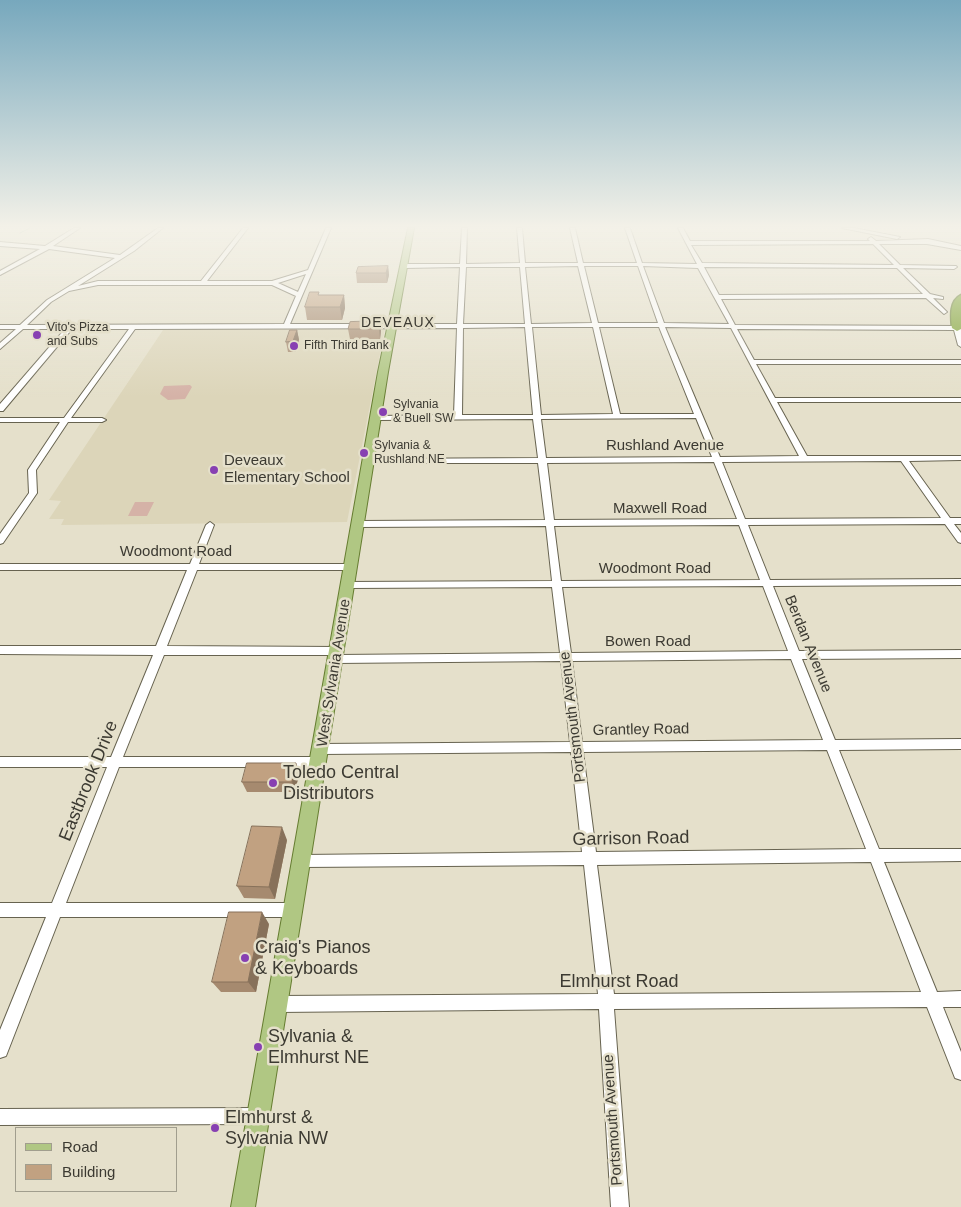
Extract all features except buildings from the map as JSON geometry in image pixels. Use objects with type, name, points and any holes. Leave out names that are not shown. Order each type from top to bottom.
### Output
[{"type":"highway","points":[[959,328],[955,311],[961,298]]},
{"type":"main road","name":"West Sylvania Avenue","points":[[244,1207],[358,524],[401,284]]},
{"type":"street","points":[[0,347],[40,308],[75,284]]},
{"type":"street","points":[[66,290],[92,284]]},
{"type":"street","points":[[275,284],[299,295]]},
{"type":"street","points":[[286,326],[304,284]]},
{"type":"street","points":[[458,417],[462,284]]},
{"type":"street","name":"Portsmouth Avenue","points":[[524,284],[537,417],[607,1003],[606,1016],[620,1207]]},
{"type":"street","points":[[585,284],[617,416]]},
{"type":"street","name":"Berdan Avenue","points":[[648,284],[961,1072]]},
{"type":"street","points":[[711,284],[804,459]]},
{"type":"street","points":[[916,284],[944,312]]},
{"type":"street","points":[[719,298],[929,298]]},
{"type":"street","points":[[0,327],[663,325],[770,328],[959,328],[961,346]]},
{"type":"street","points":[[0,409],[70,327]]},
{"type":"street","points":[[0,541],[33,493],[32,470],[40,456],[133,327]]},
{"type":"street","points":[[753,362],[961,362]]},
{"type":"street","points":[[774,402],[961,400]]},
{"type":"street","points":[[774,402],[961,405]]},
{"type":"street","points":[[376,418],[699,416]]},
{"type":"street","points":[[0,420],[102,420]]},
{"type":"street","points":[[903,458],[961,540]]},
{"type":"street","name":"Rushland Avenue","points":[[369,461],[961,458]]},
{"type":"street","name":"Maxwell Road","points":[[358,524],[961,521]]},
{"type":"street","name":"Eastbrook Drive","points":[[0,1050],[210,525]]},
{"type":"street","name":"Woodmont Road","points":[[0,567],[351,567]]},
{"type":"street","name":"Woodmont Road","points":[[348,586],[961,582]]},
{"type":"street","name":"Bowen Road","points":[[0,650],[160,650],[337,655],[565,657],[961,654]]},
{"type":"street","name":"Grantley Road","points":[[0,762],[116,762],[576,747],[961,744]]},
{"type":"street","name":"Garrison Road","points":[[302,861],[961,855]]},
{"type":"street","points":[[0,910],[294,910]]},
{"type":"street","name":"Elmhurst Road","points":[[278,1004],[961,999]]},
{"type":"street","points":[[0,1117],[259,1116]]},
{"type":"shaded area","points":[[385,329],[347,522],[61,525],[64,519],[49,519],[61,501],[49,500],[163,330]]},
{"type":"shaded area","points":[[190,385],[192,387],[185,399],[168,400],[160,394],[164,386]]},
{"type":"shaded area","points":[[135,502],[154,502],[147,516],[128,516]]},
{"type":"place","name":"Vito's Pizza and Subs","points":[[37,335]]},
{"type":"place","name":"Fifth Third Bank","points":[[294,346]]},
{"type":"place","name":"Sylvania & Buell SW","points":[[383,412]]},
{"type":"place","name":"Sylvania & Rushland NE","points":[[364,453]]},
{"type":"place","name":"Deveaux Elementary School","points":[[214,470]]},
{"type":"place","name":"Toledo Central Distributors","points":[[273,783]]},
{"type":"place","name":"Craig's Pianos & Keyboards","points":[[245,958]]},
{"type":"place","name":"Sylvania & Elmhurst NE","points":[[258,1047]]},
{"type":"place","name":"Elmhurst & Sylvania NW","points":[[215,1128]]},
{"type":"district","name":"DEVEAUX","points":[[398,323]]}]
